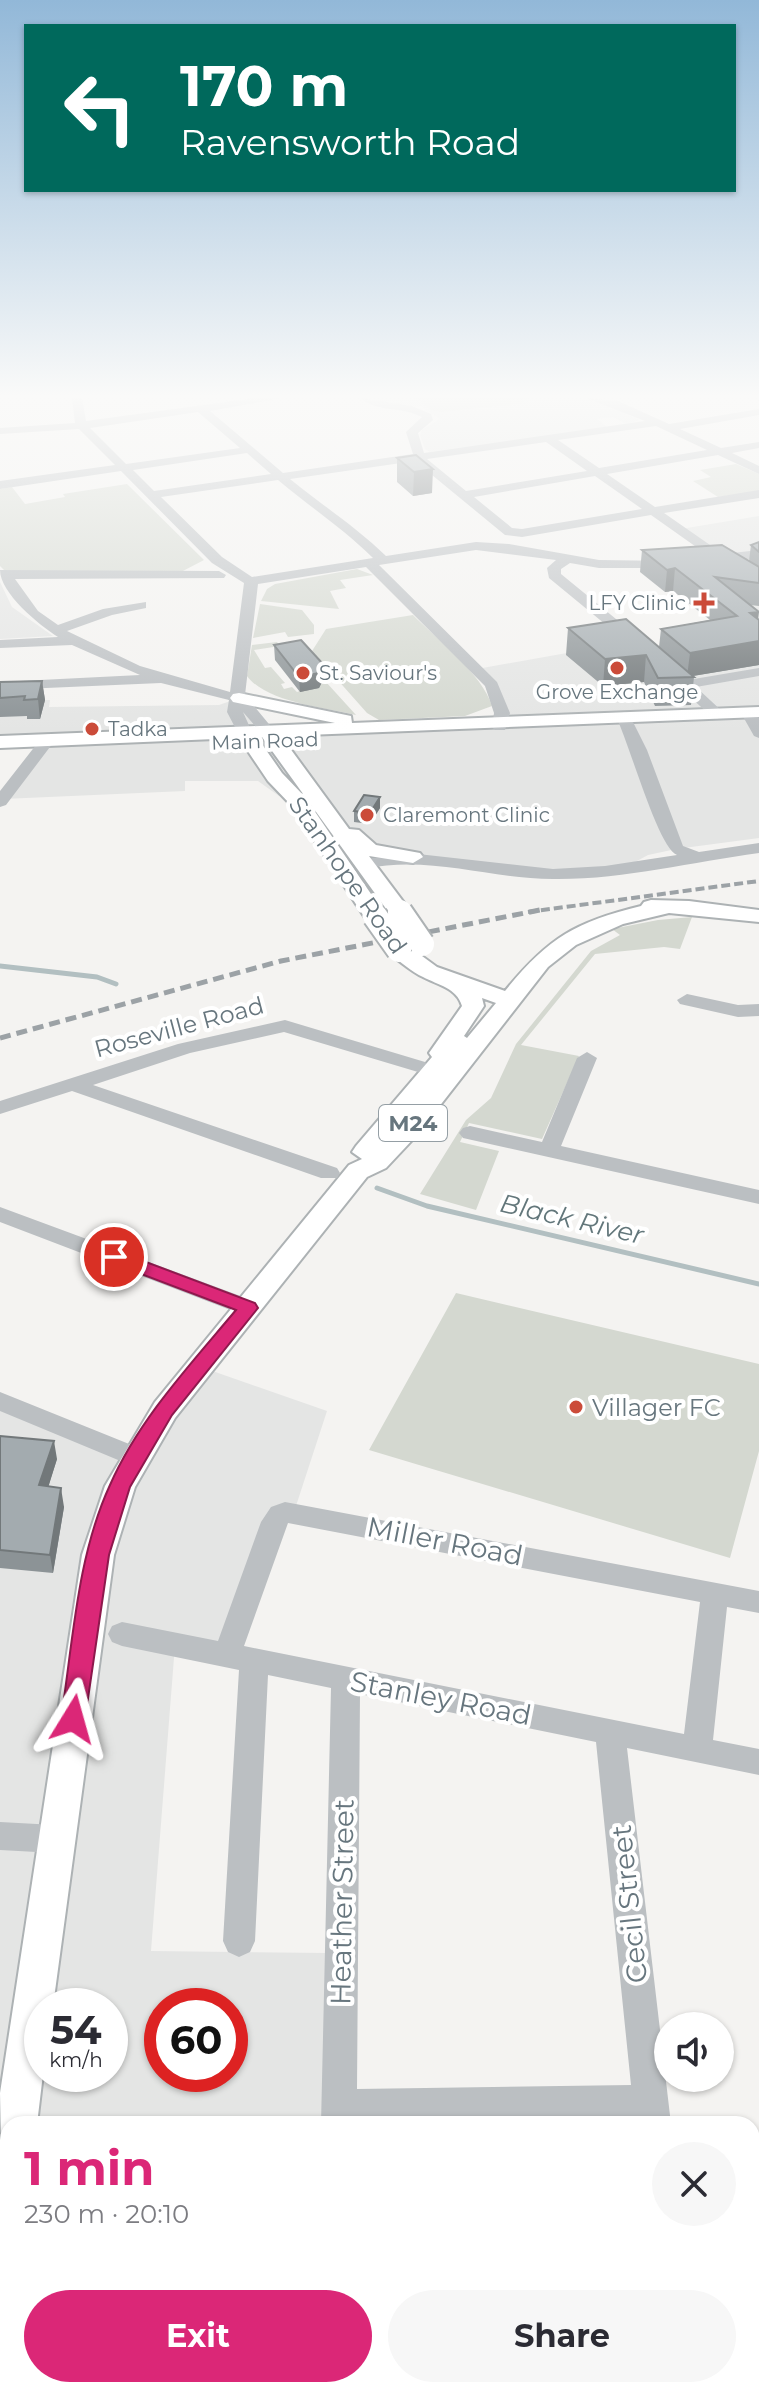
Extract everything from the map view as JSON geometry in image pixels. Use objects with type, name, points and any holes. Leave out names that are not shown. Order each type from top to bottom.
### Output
[{"type":"main road","points":[[239,698],[379,726]]},
{"type":"main road","name":"Main Road","points":[[0,742],[45,744],[259,737],[529,721],[754,713]]},
{"type":"main road","name":"Main Road","points":[[259,737],[379,726],[501,724]]},
{"type":"main road","name":"Stanhope Road","points":[[259,737],[327,815],[422,944],[506,992]]},
{"type":"main road","name":"Stanhope Road","points":[[259,737],[298,801],[399,950],[416,966],[452,982],[506,992]]},
{"type":"main road","name":"Main Road","points":[[0,752],[45,744]]},
{"type":"main road","points":[[327,815],[366,848],[413,857]]},
{"type":"main road","points":[[365,864],[358,872],[377,906],[374,914]]},
{"type":"main road","points":[[506,992],[527,957],[558,932],[595,915],[623,907],[667,907],[759,916]]},
{"type":"main road","points":[[506,992],[575,935],[601,923],[667,907]]},
{"type":"main road","points":[[425,1068],[473,1006],[470,995],[452,982]]},
{"type":"main road","name":"M24","points":[[17,2116],[98,1555],[111,1509],[135,1457],[165,1410],[358,1171],[362,1156],[425,1068],[443,1061],[506,992]]},
{"type":"main road","name":"M24","points":[[358,1171],[377,1162],[408,1129],[506,992]]},
{"type":"street","points":[[166,510],[217,560],[250,581],[252,586],[235,712],[259,737]]},
{"type":"street","points":[[320,510],[354,532],[377,562],[492,685],[498,695],[501,724]]},
{"type":"street","points":[[481,510],[506,531],[522,533],[664,510]]},
{"type":"street","points":[[657,511],[707,560],[759,585]]},
{"type":"street","points":[[250,581],[455,547],[484,545],[565,560],[628,566],[707,560],[759,552]]},
{"type":"street","points":[[565,560],[554,568],[554,575],[641,648]]},
{"type":"street","points":[[1,574],[202,571],[219,575]]},
{"type":"street","points":[[1,574],[11,580],[25,607],[76,641],[163,678],[239,698],[259,737]]},
{"type":"street","points":[[57,630],[108,612],[141,605]]},
{"type":"street","points":[[0,644],[76,641]]},
{"type":"street","points":[[661,665],[717,714]]},
{"type":"street","points":[[685,685],[759,672]]},
{"type":"street","points":[[0,686],[163,678]]},
{"type":"street","points":[[754,713],[759,733]]},
{"type":"street","points":[[624,717],[676,849],[695,856]]},
{"type":"street","points":[[0,802],[45,744]]},
{"type":"street","points":[[626,867],[648,855],[759,838]]},
{"type":"street","points":[[365,864],[387,858],[413,857],[550,874],[626,867],[759,848]]},
{"type":"street","points":[[379,882],[385,872],[397,865],[436,862]]},
{"type":"street","points":[[687,1000],[738,1011],[759,1010]]},
{"type":"street","name":"Roseville Road","points":[[0,1108],[185,1048],[285,1026],[425,1068]]},
{"type":"street","points":[[549,1151],[587,1058]]},
{"type":"street","points":[[71,1084],[329,1173]]},
{"type":"street","points":[[470,1133],[759,1197]]},
{"type":"street","points":[[0,1214],[249,1308]]},
{"type":"street","points":[[0,1401],[135,1457]]},
{"type":"street","name":"Miller Road","points":[[240,1658],[274,1522],[285,1512],[759,1602]]},
{"type":"street","points":[[697,1750],[715,1594]]},
{"type":"street","name":"Stanley Road","points":[[122,1634],[759,1762]]},
{"type":"street","points":[[239,1941],[240,1658]]},
{"type":"street","name":"Heather Street","points":[[339,2116],[346,1680]]},
{"type":"street","name":"Cecil Street","points":[[610,1731],[651,2113]]},
{"type":"street","points":[[0,1836],[55,1839]]},
{"type":"street","points":[[339,2116],[651,2113]]},
{"type":"shaded area","points":[[0,510],[153,510],[204,560],[181,572],[24,572],[4,570],[0,566]]},
{"type":"shaded area","points":[[759,516],[759,838],[676,849],[648,855],[626,867],[574,874],[436,862],[365,864],[304,781],[279,796],[258,781],[185,781],[185,791],[3,799],[48,740],[0,742],[0,701],[50,700],[49,707],[219,705],[239,698],[268,732],[501,720],[477,669],[634,641],[649,654],[733,639],[710,559],[681,529]]},
{"type":"shaded area","points":[[357,569],[373,575],[340,580],[346,588],[330,591],[339,609],[261,601],[267,589],[275,584]]},
{"type":"shaded area","points":[[0,582],[12,607],[53,636],[0,639]]},
{"type":"shaded area","points":[[260,604],[302,610],[314,625],[314,634],[288,637],[285,632],[253,638]]},
{"type":"shaded area","points":[[413,615],[469,670],[492,706],[465,716],[379,720],[367,713],[312,651],[326,629]]},
{"type":"shaded area","points":[[277,642],[280,646],[254,650],[265,668],[271,667],[285,683],[281,684],[284,689],[292,687],[297,692],[326,682],[356,715],[297,703],[256,685],[247,676],[252,645]]},
{"type":"shaded area","points":[[692,917],[680,949],[664,947],[595,954],[521,1045],[579,1056],[542,1139],[469,1123],[460,1142],[499,1151],[476,1210],[420,1194],[466,1120],[491,1098],[516,1044],[591,951],[620,935],[612,929]]},
{"type":"shaded area","name":"Villager FC","points":[[456,1293],[759,1364],[759,1451],[730,1558],[369,1450]]},
{"type":"shaded area","points":[[201,1367],[327,1411],[294,1512],[285,1512],[227,1655],[175,1645],[151,1951],[326,1953],[322,2116],[0,2116],[0,1401],[135,1457]]},
{"type":"building","points":[[722,545],[759,567],[759,583],[715,577],[759,612],[750,613],[759,620],[759,641],[690,653],[661,629],[737,616],[675,568],[667,570],[642,550]]},
{"type":"building","points":[[626,619],[694,677],[658,678],[646,655],[605,659],[568,628]]},
{"type":"building","points":[[301,640],[323,664],[319,673],[299,677],[274,645]]},
{"type":"building","points":[[42,681],[38,699],[24,700],[25,696],[0,698],[0,682]]},
{"type":"building","points":[[364,795],[380,797],[370,813],[354,811]]},
{"type":"building","points":[[0,1436],[54,1441],[39,1485],[61,1488],[50,1555],[0,1550]]},
{"type":"waterway","name":"Black River","points":[[0,966],[97,977],[116,984]]},
{"type":"waterway","name":"Black River","points":[[377,1188],[427,1206],[759,1284]]},
{"type":"railway","points":[[534,911],[759,881]]},
{"type":"railway","points":[[534,911],[540,910]]},
{"type":"railway","points":[[0,1038],[281,961],[534,911]]},
{"type":"railway","points":[[528,912],[534,911]]},
{"type":"place","name":"LFY Clinic","points":[[704,603]]},
{"type":"place","name":"Grove Exchange","points":[[617,668]]},
{"type":"place","name":"St. Saviour's","points":[[303,673]]},
{"type":"place","name":"Tadka","points":[[92,729]]},
{"type":"place","name":"Claremont Clinic","points":[[367,815]]},
{"type":"place","name":"Villager FC","points":[[576,1407]]},
{"type":"route","points":[[73,1719],[98,1555],[120,1486],[165,1410],[249,1308],[114,1257]]}]
